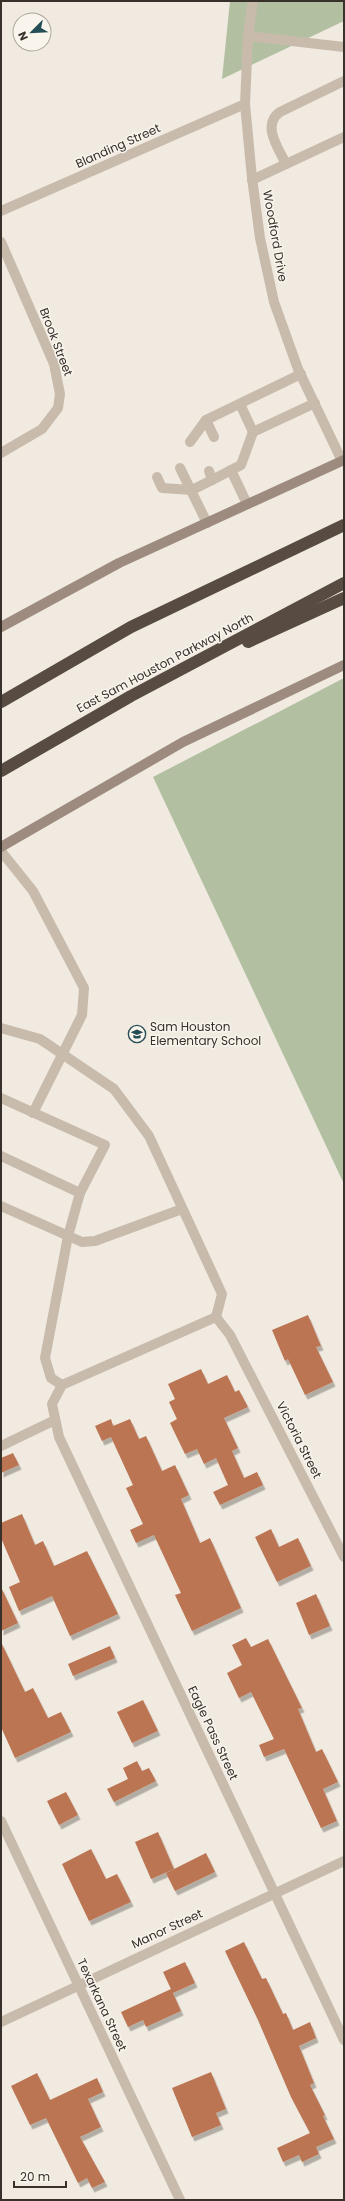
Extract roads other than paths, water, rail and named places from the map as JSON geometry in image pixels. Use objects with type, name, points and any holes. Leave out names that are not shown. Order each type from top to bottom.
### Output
[{"type":"highway","points":[[1,702],[131,627],[344,525]]},
{"type":"highway","name":"East Sam Houston Parkway North","points":[[1,771],[131,696],[344,583]]},
{"type":"highway","points":[[131,696],[344,598]]},
{"type":"main road","points":[[1,627],[119,562],[343,460]]},
{"type":"main road","points":[[1,847],[182,742],[344,665]]},
{"type":"street","name":"Woodford Drive","points":[[253,1],[248,36],[245,104],[252,180],[260,238],[274,302],[301,374],[343,460]]},
{"type":"street","points":[[248,36],[344,47]]},
{"type":"street","points":[[286,164],[272,134],[271,124],[273,119],[280,112],[344,81]]},
{"type":"street","name":"Blanding Street","points":[[1,211],[245,104]]},
{"type":"street","points":[[252,180],[344,137]]},
{"type":"street","name":"Brook Street","points":[[1,242],[54,364],[60,394],[58,408],[42,429],[1,453]]},
{"type":"street","points":[[190,442],[206,420],[301,374]]},
{"type":"street","points":[[157,477],[162,488],[192,490],[211,475],[231,470],[241,465],[252,432],[240,404]]},
{"type":"street","points":[[252,432],[315,404]]},
{"type":"street","points":[[206,420],[214,437]]},
{"type":"street","points":[[180,468],[207,523]]},
{"type":"street","points":[[231,470],[247,504]]},
{"type":"street","points":[[1,851],[33,892],[84,988],[82,1015],[61,1053],[33,1113]]},
{"type":"street","points":[[1,1028],[40,1039],[114,1089],[148,1136],[222,1294],[216,1317],[62,1385],[51,1378],[45,1358],[68,1236],[80,1193],[105,1145],[1,1098]]},
{"type":"street","points":[[1,1156],[80,1193]]},
{"type":"street","points":[[1,1206],[82,1242],[95,1241],[182,1209]]},
{"type":"street","name":"Victoria Street","points":[[216,1317],[230,1335],[344,1557]]},
{"type":"street","name":"Eagle Pass Street","points":[[62,1385],[52,1404],[59,1437],[344,2040]]},
{"type":"street","points":[[1,1446],[55,1420]]},
{"type":"street","name":"Texarkana Street","points":[[1,1821],[180,2200]]},
{"type":"street","name":"Manor Street","points":[[1,2022],[344,1861]]},
{"type":"place","name":"Sam Houston Elementary School","points":[[137,1034]]}]
